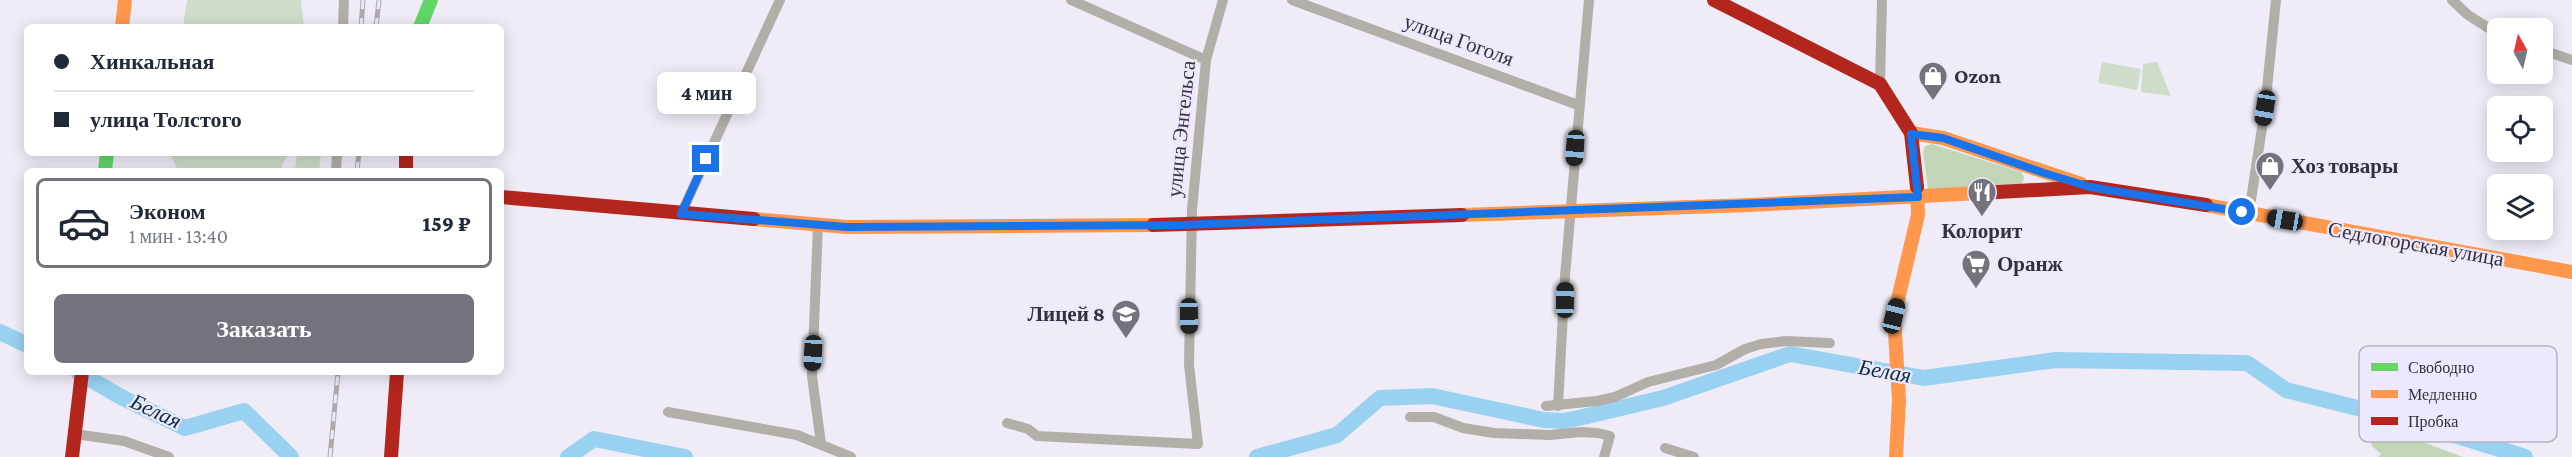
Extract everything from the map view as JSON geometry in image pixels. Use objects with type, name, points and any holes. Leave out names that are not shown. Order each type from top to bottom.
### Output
[{"type":"street","points":[[122,24],[125,0]]},
{"type":"street","points":[[343,24],[344,0]]},
{"type":"street","points":[[421,24],[431,0]]},
{"type":"street","points":[[681,214],[780,0]]},
{"type":"street","points":[[1071,0],[1206,60]]},
{"type":"street","name":"улица Энгельса","points":[[1007,423],[1028,429],[1037,436],[1198,444],[1190,365],[1192,225],[1206,60],[1222,0]]},
{"type":"street","name":"улица Гоголя","points":[[1292,0],[1578,105]]},
{"type":"street","points":[[1558,406],[1570,212],[1588,0]]},
{"type":"street","points":[[1714,0],[1880,84],[1911,134],[1918,197],[1915,233],[1894,316],[1899,400],[1896,457]]},
{"type":"street","points":[[1880,84],[1882,0]]},
{"type":"street","points":[[2249,213],[2265,108],[2276,0]]},
{"type":"street","points":[[2452,0],[2468,15],[2487,27]]},
{"type":"street","points":[[2553,54],[2572,60]]},
{"type":"street","points":[[1911,134],[1943,138],[2090,187]]},
{"type":"street","name":"Седлогорская улица","points":[[504,197],[847,227],[1192,225],[1570,212],[2090,187],[2249,213],[2572,272]]},
{"type":"street","points":[[818,225],[812,376],[821,444]]},
{"type":"street","points":[[1546,406],[1615,397],[1648,382],[1716,365],[1744,349],[1761,344],[1786,341],[1830,343]]},
{"type":"street","points":[[72,457],[82,375]]},
{"type":"street","points":[[391,457],[397,375]]},
{"type":"street","points":[[668,412],[797,435],[851,457]]},
{"type":"street","points":[[1410,417],[1434,417],[1463,428],[1494,433],[1550,435],[1598,433],[1610,436],[1604,457]]},
{"type":"street","points":[[75,434],[124,441],[169,457]]},
{"type":"street","points":[[1665,448],[1694,457]]},
{"type":"green space","points":[[187,0],[301,0],[304,24],[183,24]]},
{"type":"green space","points":[[2102,62],[2141,69],[2137,90],[2098,83]]},
{"type":"green space","points":[[2157,62],[2171,96],[2141,92],[2143,64]]},
{"type":"green space","points":[[1932,144],[2021,172],[2024,177],[2023,182],[2019,185],[1928,189],[1923,152],[1925,146]]},
{"type":"green space","points":[[171,156],[287,156],[281,168],[177,168]]},
{"type":"green space","points":[[297,156],[321,156],[319,168],[295,168]]},
{"type":"green space","points":[[2371,442],[2423,442],[2463,457],[2378,457],[2381,454]]},
{"type":"waterway","name":"Белая","points":[[0,332],[24,344]]},
{"type":"waterway","name":"Белая","points":[[1257,457],[1337,435],[1380,398],[1432,396],[1544,420],[1563,421],[1663,398],[1790,354],[1924,378],[2056,360],[2247,363],[2286,390],[2359,408]]},
{"type":"waterway","name":"Белая","points":[[83,375],[121,397],[185,428],[244,411],[291,457]]},
{"type":"waterway","name":"Белая","points":[[568,457],[594,439],[685,457]]},
{"type":"waterway","name":"Белая","points":[[2477,442],[2525,457]]},
{"type":"railway","points":[[361,24],[363,0]]},
{"type":"railway","points":[[376,24],[379,0]]},
{"type":"railway","points":[[357,168],[359,156]]},
{"type":"railway","points":[[330,457],[338,375]]},
{"type":"traffic: fast","points":[[421,24],[431,0]]},
{"type":"traffic: fast","points":[[105,168],[107,156]]},
{"type":"traffic: slow","points":[[122,24],[125,0]]},
{"type":"traffic: slow","points":[[1911,133],[1943,138],[2081,184]]},
{"type":"traffic: slow","points":[[1896,457],[1899,400],[1894,316],[1918,215],[1917,187]]},
{"type":"traffic: slow","points":[[1462,215],[1750,205],[1980,193]]},
{"type":"traffic: slow","points":[[2206,205],[2572,272]]},
{"type":"traffic: slow","points":[[754,219],[847,227],[1153,225]]},
{"type":"traffic: jam","points":[[1714,0],[1880,84],[1911,133],[1917,187]]},
{"type":"traffic: jam","points":[[406,156],[406,168]]},
{"type":"traffic: jam","points":[[1980,193],[2090,187],[2206,205]]},
{"type":"traffic: jam","points":[[504,197],[754,219]]},
{"type":"traffic: jam","points":[[1153,225],[1462,215]]},
{"type":"traffic: jam","points":[[72,457],[82,375]]},
{"type":"traffic: jam","points":[[391,457],[397,375]]},
{"type":"place","name":"Ozon","points":[[1933,102]]},
{"type":"place","name":"Хоз товары","points":[[2270,192]]},
{"type":"place","name":"Колорит","points":[[1982,218]]},
{"type":"place","name":"Оранж","points":[[1976,290]]},
{"type":"place","name":"Лицей 8","points":[[1126,340]]},
{"type":"route","points":[[706,159],[681,214],[847,227],[1192,225],[1918,197],[1911,134],[1943,138],[2090,187],[2169,198],[2242,212]]}]
